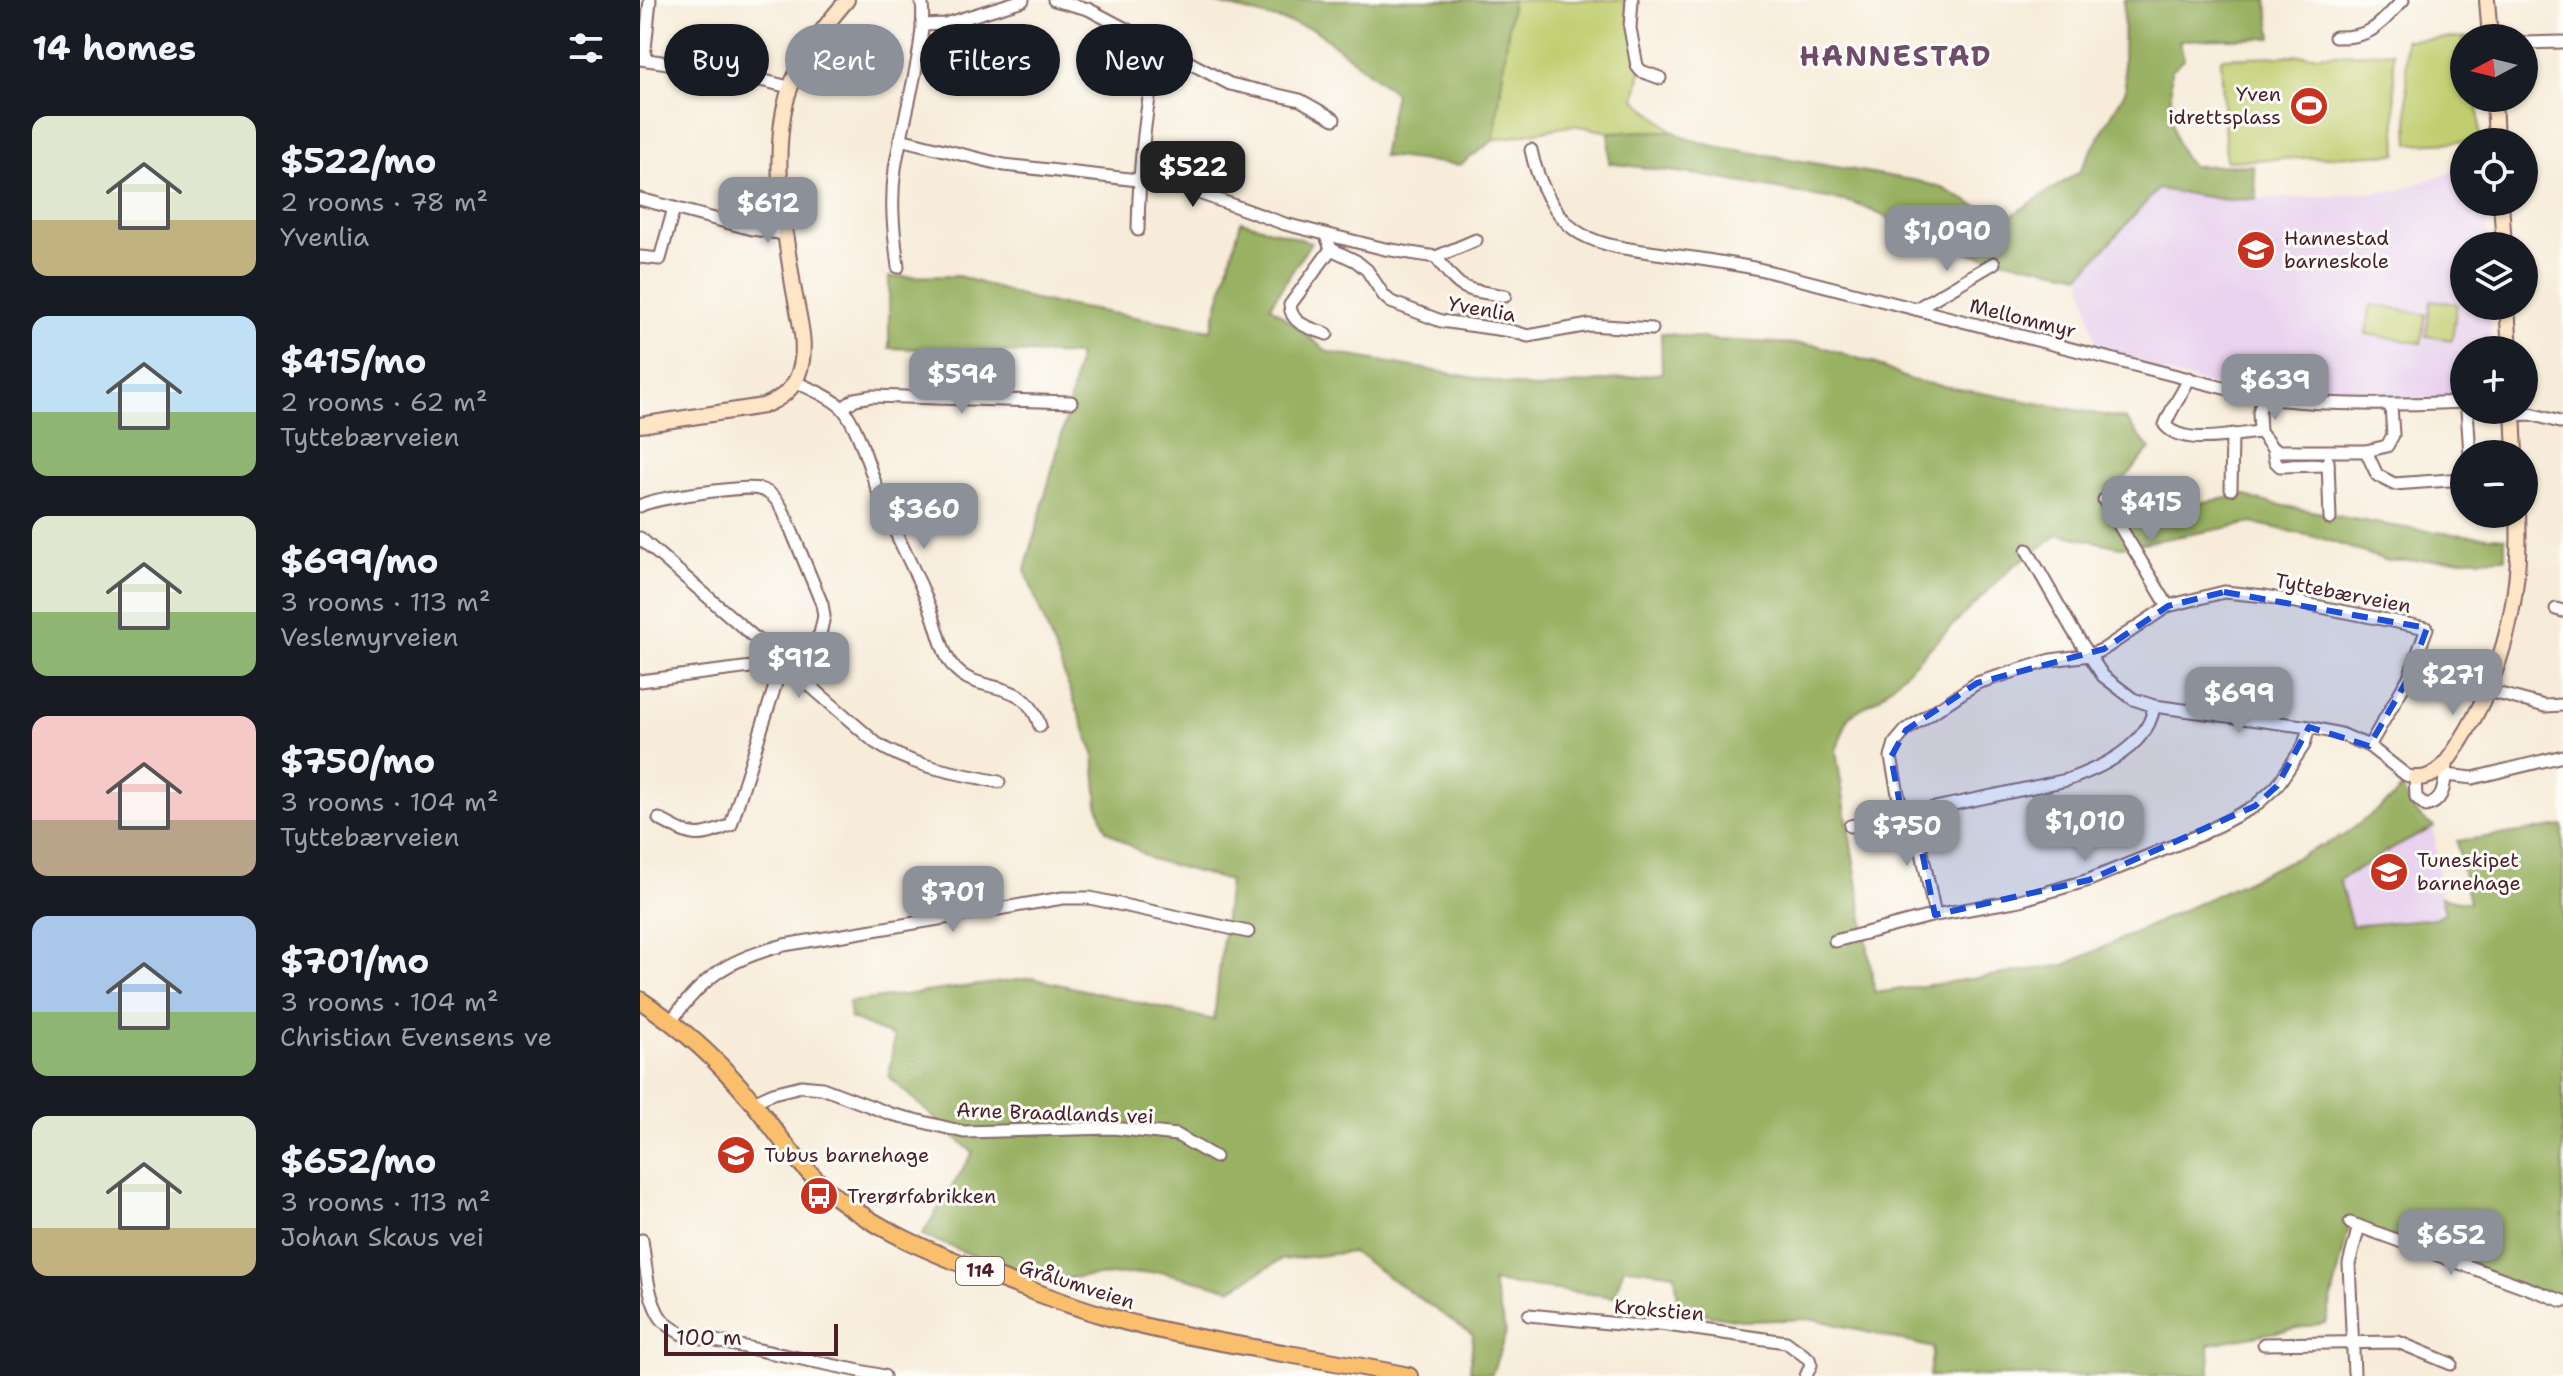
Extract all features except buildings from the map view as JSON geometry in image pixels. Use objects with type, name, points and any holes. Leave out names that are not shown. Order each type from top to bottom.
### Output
[{"type":"main road","name":"Grålumveien","points":[[640,1000],[671,1021],[709,1054],[820,1184],[869,1220],[918,1247],[1087,1310],[1146,1327],[1409,1376]]},
{"type":"street","points":[[650,0],[642,59],[724,71],[785,86]]},
{"type":"street","points":[[826,24],[847,0]]},
{"type":"street","points":[[921,0],[922,24]]},
{"type":"street","points":[[945,24],[1023,0]]},
{"type":"street","points":[[1054,0],[1088,9],[1117,24]]},
{"type":"street","points":[[1632,0],[1630,28],[1637,66],[1641,71],[1660,78]]},
{"type":"street","points":[[2335,37],[2356,37],[2374,30],[2403,0]]},
{"type":"street","points":[[2487,0],[2489,24]]},
{"type":"street","points":[[898,267],[892,196],[920,35]]},
{"type":"street","points":[[2538,43],[2563,42]]},
{"type":"street","points":[[1193,64],[1230,84],[1300,100],[1334,119]]},
{"type":"street","points":[[640,425],[763,406],[781,398],[795,382],[801,367],[802,346],[785,234],[779,157],[787,96]]},
{"type":"street","points":[[1138,230],[1148,96]]},
{"type":"street","points":[[900,139],[1004,165],[1174,184],[1271,220],[1385,249],[1436,257],[1476,240]]},
{"type":"street","name":"Mellommyr","points":[[1531,150],[1545,190],[1565,220],[1579,233],[1618,247],[1726,262],[2263,398],[2322,405],[2450,403]]},
{"type":"street","points":[[640,199],[752,229],[785,234]]},
{"type":"street","points":[[640,257],[660,259],[674,208]]},
{"type":"street","points":[[1326,236],[1331,249],[1289,310],[1295,321],[1327,334]]},
{"type":"street","name":"Yvenlia","points":[[1331,249],[1367,270],[1391,302],[1441,321],[1528,336],[1589,325],[1652,329]]},
{"type":"street","name":"Yvenlia","points":[[1436,257],[1461,287],[1505,296]]},
{"type":"street","points":[[1916,309],[1994,263]]},
{"type":"street","points":[[2189,378],[2182,394],[2172,405],[2165,425],[2168,429],[2193,438],[2260,432]]},
{"type":"street","points":[[795,382],[843,408],[851,422],[882,501],[930,606],[949,661],[977,683],[1015,693],[1027,700],[1040,726]]},
{"type":"street","points":[[843,408],[855,399],[872,396],[1071,402]]},
{"type":"street","points":[[2263,398],[2259,412],[2260,432],[2273,449],[2275,461],[2280,466],[2387,446],[2391,441],[2391,406]]},
{"type":"street","points":[[2538,416],[2563,423]]},
{"type":"street","points":[[2231,489],[2232,434]]},
{"type":"street","points":[[2366,451],[2377,475],[2394,484],[2450,480]]},
{"type":"street","points":[[2328,459],[2330,519]]},
{"type":"street","points":[[640,506],[647,502],[754,488],[763,490],[774,497],[785,515],[822,604],[824,616],[817,639],[799,656],[782,664],[640,681]]},
{"type":"street","points":[[2104,500],[2168,606]]},
{"type":"street","points":[[2415,778],[2416,797],[2429,806],[2442,794],[2447,768],[2489,691],[2507,639],[2514,606],[2518,579],[2518,528]]},
{"type":"street","points":[[640,538],[782,664],[892,754],[921,765],[999,782]]},
{"type":"street","points":[[2027,550],[2103,676],[2133,699],[2154,706],[2341,734],[2369,746],[2406,775],[2415,778],[2431,776],[2447,768],[2473,778],[2563,756]]},
{"type":"street","name":"Tyttebærveien","points":[[1935,915],[1891,757],[1895,743],[1906,730],[1977,683],[2051,660],[2090,655],[2168,606],[2224,592],[2265,596],[2427,628],[2409,677],[2369,746]]},
{"type":"street","points":[[659,819],[691,836],[708,835],[731,825],[782,664]]},
{"type":"street","points":[[2489,691],[2545,706],[2563,705]]},
{"type":"street","points":[[1850,826],[2067,780],[2096,769],[2119,755],[2146,730],[2154,706]]},
{"type":"street","points":[[1835,941],[1935,915],[2020,900],[2089,880],[2202,834],[2255,806],[2277,786],[2304,745],[2309,727]]},
{"type":"street","points":[[671,1021],[705,980],[728,964],[754,953],[784,945],[1063,898],[1090,898],[1248,932]]},
{"type":"street","name":"Arne Braadlands vei","points":[[753,1102],[801,1086],[822,1088],[891,1114],[964,1132],[1113,1128],[1177,1135],[1215,1157]]},
{"type":"street","points":[[2354,1373],[2349,1264],[2354,1225],[2563,1301]]},
{"type":"street","points":[[642,1240],[648,1278],[660,1315],[665,1323],[682,1334],[884,1376]]},
{"type":"street","name":"Krokstien","points":[[1529,1315],[1639,1326],[1660,1324],[1786,1342],[1809,1359],[1810,1370],[1806,1376]]},
{"type":"street","points":[[2264,1344],[2398,1342],[2451,1364]]},
{"type":"highlighted area","points":[[2224,592],[2427,628],[2409,677],[2369,746],[2309,727],[2277,786],[2255,806],[2089,880],[1935,915],[1914,813],[1902,815],[1891,757],[1906,730],[1977,683],[2104,649],[2168,606]]},
{"type":"shaded area","points":[[2450,173],[2450,216],[2487,216],[2487,232],[2450,232],[2450,320],[2490,320],[2491,336],[2450,336],[2450,403],[2263,398],[2098,356],[2081,275],[2158,189],[2226,200],[2399,190]]},
{"type":"shaded area","points":[[2434,827],[2445,913],[2434,918],[2352,926],[2339,881]]},
{"type":"green space","points":[[1204,0],[1512,0],[1494,140],[1460,165],[1382,156],[1395,93],[1314,29]]},
{"type":"green space","points":[[1512,0],[1624,0],[1641,71],[1635,99],[1673,131],[1609,132],[1574,125],[1494,140]]},
{"type":"green space","points":[[2124,0],[2267,0],[2272,38],[2179,40],[2184,59],[2171,71],[2172,122],[2184,157],[2192,166],[2253,165],[2257,199],[2226,200],[2158,189],[2081,275],[1969,253],[1854,203],[1699,175],[1609,163],[1609,132],[1673,131],[1685,138],[1714,146],[1918,181],[1942,188],[2006,219],[2079,172],[2126,90],[2123,64]]},
{"type":"green space","points":[[2450,38],[2450,112],[2479,112],[2479,128],[2450,128],[2450,142],[2409,144],[2405,40]]},
{"type":"green space","name":"Yven idrettsplass","points":[[2393,52],[2397,154],[2226,161],[2221,58]]},
{"type":"green space","points":[[1241,221],[1311,242],[1270,306],[1328,352],[1538,389],[1662,373],[1661,333],[1715,340],[1816,345],[1876,364],[1910,380],[2125,419],[2150,449],[2114,491],[2162,509],[2245,495],[2256,500],[2380,524],[2505,538],[2505,558],[2388,561],[2324,539],[2253,523],[2121,547],[2059,534],[2012,567],[1880,697],[1849,716],[1836,751],[1875,993],[2065,965],[2343,836],[2403,787],[2414,810],[2434,827],[2339,880],[2352,926],[2434,918],[2445,913],[2441,897],[2469,903],[2457,841],[2563,826],[2563,1301],[2350,1223],[2326,1323],[2209,1344],[2210,1376],[1929,1376],[1933,1348],[1814,1319],[1747,1321],[1679,1310],[1675,1274],[1624,1267],[1614,1297],[1492,1282],[1506,1333],[1492,1374],[1470,1371],[1473,1335],[1352,1252],[1281,1260],[1231,1289],[1162,1272],[1033,1280],[922,1235],[973,1153],[889,1077],[894,1037],[850,1018],[849,1002],[1032,978],[1214,1020],[1229,881],[1151,859],[1106,830],[1098,806],[1094,754],[1025,570],[1068,411],[1079,355],[889,348],[889,277],[959,276],[1034,300],[1211,330]]},
{"type":"green space","points":[[2431,300],[2450,303],[2450,320],[2455,320],[2450,340],[2426,336]]},
{"type":"green space","points":[[2371,305],[2426,314],[2421,343],[2366,334]]},
{"type":"place","name":"Yven idrettsplass","points":[[2309,106]]},
{"type":"place","name":"Hannestad barneskole","points":[[2256,250]]},
{"type":"place","name":"Tuneskipet barnehage","points":[[2389,872]]},
{"type":"place","name":"Tubus barnehage","points":[[736,1155]]},
{"type":"place","name":"Trerørfabrikken","points":[[819,1196]]},
{"type":"district","name":"HANNESTAD","points":[[1896,56]]}]
